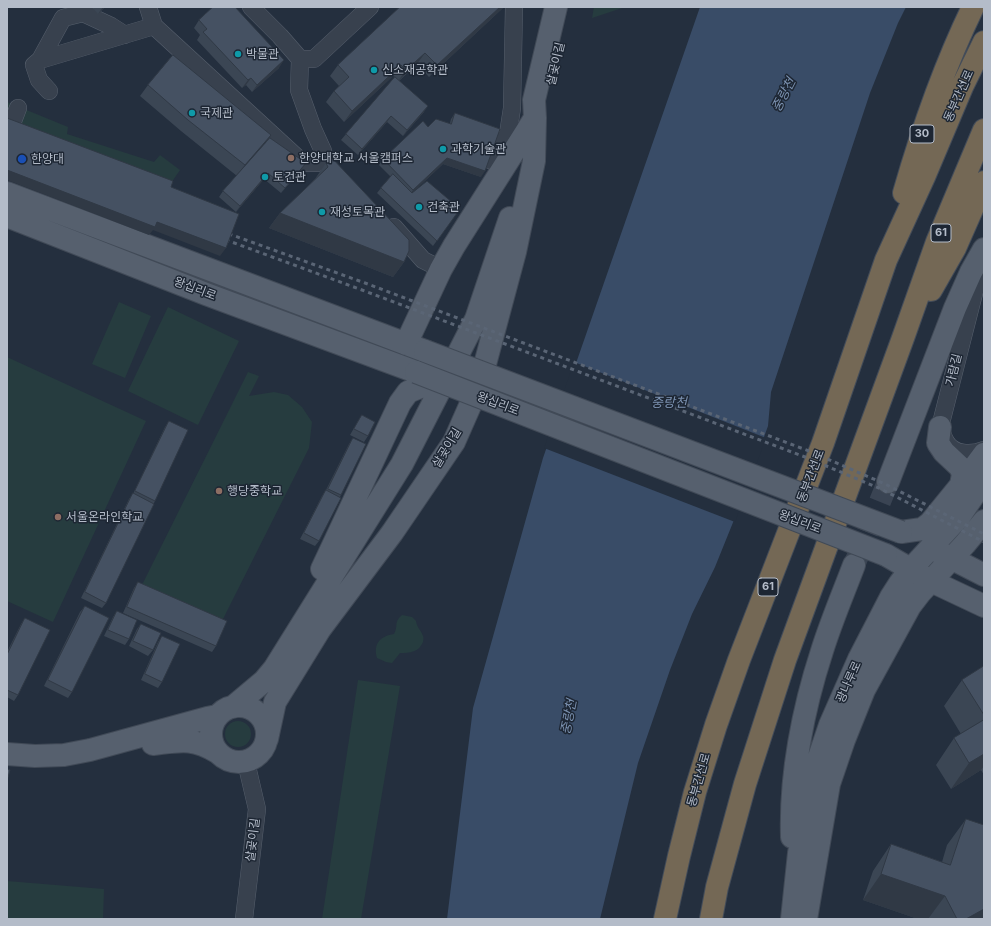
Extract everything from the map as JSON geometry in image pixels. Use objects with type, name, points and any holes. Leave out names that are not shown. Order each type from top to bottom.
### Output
[{"type":"highway","name":"30","points":[[886,260],[917,146],[942,79],[971,10]]},
{"type":"highway","name":"동부간선로","points":[[665,919],[692,806],[716,725],[742,653],[823,443],[886,260],[924,178],[962,87],[984,42]]},
{"type":"highway","name":"61","points":[[711,919],[729,842],[764,722],[787,653],[937,242],[984,130]]},
{"type":"highway","points":[[903,338],[955,248],[984,182]]},
{"type":"main road","name":"살곶이길","points":[[7,754],[35,756],[64,755],[90,750],[225,712],[264,681],[392,533],[454,442],[480,383],[515,252],[534,161],[534,100],[556,7]]},
{"type":"main road","name":"살곶이길","points":[[267,739],[275,702],[315,621],[402,464],[476,319],[510,220],[535,118],[547,103],[570,7]]},
{"type":"main road","points":[[416,348],[441,269],[535,118]]},
{"type":"main road","name":"왕십리로","points":[[7,194],[901,532],[984,575]]},
{"type":"main road","name":"왕십리로","points":[[7,216],[214,297],[416,372],[886,555],[931,581],[984,606]]},
{"type":"main road","points":[[888,482],[955,308],[971,272],[984,248]]},
{"type":"main road","points":[[315,621],[316,581],[400,403],[408,392],[440,382]]},
{"type":"main road","points":[[940,427],[938,443],[944,452],[960,467],[963,474],[961,485]]},
{"type":"main road","points":[[901,532],[922,529],[930,523],[984,454]]},
{"type":"main road","name":"광나루로","points":[[792,919],[799,853],[815,769],[830,725],[859,660],[891,597],[910,569],[959,516],[984,480]]},
{"type":"main road","name":"광나루로","points":[[806,919],[829,784],[844,740],[864,690],[910,606],[984,521]]},
{"type":"main road","points":[[799,853],[792,837],[792,817],[795,767],[799,743],[812,681],[854,565]]},
{"type":"main road","points":[[242,706],[251,709],[264,721],[267,730],[267,739],[264,747],[253,758],[246,762],[238,762],[230,761],[222,757],[217,752],[212,743],[211,734],[213,724],[225,712],[242,706]]},
{"type":"main road","name":"살곶이길","points":[[90,750],[184,741],[202,744],[217,752]]},
{"type":"street","points":[[148,7],[154,26],[303,163],[317,163],[327,160],[313,129],[299,90],[300,59],[252,7]]},
{"type":"street","points":[[300,59],[314,60],[370,7]]},
{"type":"street","points":[[490,160],[508,134],[512,108],[514,7]]},
{"type":"street","points":[[49,90],[39,80],[34,65],[40,60],[63,18],[81,10],[125,35]]},
{"type":"street","points":[[40,60],[154,26]]},
{"type":"street","points":[[10,129],[18,108]]},
{"type":"street","points":[[382,214],[423,260],[441,269]]},
{"type":"street","name":"가람길","points":[[940,427],[984,256]]},
{"type":"street","points":[[940,427],[946,442],[956,451],[962,453],[979,452],[984,450]]},
{"type":"street","name":"살곶이길","points":[[244,919],[257,809],[246,762]]},
{"type":"green space","points":[[594,7],[625,7],[592,18]]},
{"type":"green space","points":[[7,102],[68,127],[67,134],[154,162],[160,155],[180,170],[167,189],[7,128]]},
{"type":"green space","points":[[119,302],[151,316],[125,378],[92,364]]},
{"type":"green space","points":[[168,307],[239,341],[198,425],[128,391]]},
{"type":"green space","points":[[7,357],[146,421],[53,622],[7,601]]},
{"type":"green space","points":[[248,372],[259,376],[249,396],[274,392],[288,395],[302,407],[312,422],[309,448],[221,623],[142,585]]},
{"type":"green space","points":[[402,615],[412,617],[416,621],[423,637],[423,642],[417,650],[407,653],[400,653],[392,663],[377,658],[377,645],[381,639],[394,634],[397,622]]},
{"type":"green space","points":[[358,680],[400,686],[361,919],[322,919]]},
{"type":"green space","points":[[238,721],[247,725],[251,734],[247,743],[238,747],[229,743],[225,734],[229,725]]},
{"type":"green space","points":[[7,881],[104,889],[103,919],[7,919]]},
{"type":"water","name":"중랑천","points":[[700,7],[906,7],[898,23],[870,93],[771,392],[768,426],[734,520],[715,567],[692,614],[670,670],[638,763],[600,919],[447,919],[473,708],[543,458]]},
{"type":"pier","points":[[574,362],[766,438],[735,522],[544,448]]},
{"type":"building","name":"박물관","points":[[213,7],[235,7],[284,60],[257,85],[251,78],[248,80],[203,32],[207,29],[199,20]]},
{"type":"building","name":"신소재공학관","points":[[400,7],[500,7],[437,65],[425,53],[406,70],[401,65],[352,111],[334,91],[349,77],[338,65]]},
{"type":"building","name":"국제관","points":[[173,55],[271,135],[245,165],[188,120],[148,85]]},
{"type":"building","points":[[395,77],[428,106],[407,130],[391,116],[362,149],[346,134]]},
{"type":"building","name":"과학기술관","points":[[455,113],[500,129],[485,171],[447,158],[413,190],[383,159],[423,121],[428,127],[436,119],[451,124]]},
{"type":"building","points":[[7,118],[173,181],[171,187],[239,214],[226,248],[157,222],[155,227],[7,170]]},
{"type":"building","name":"토건관","points":[[270,138],[306,163],[285,188],[268,173],[240,206],[223,191]]},
{"type":"building","points":[[332,158],[409,240],[409,251],[404,262],[280,213],[328,167],[326,163]]},
{"type":"building","name":"건축관","points":[[393,174],[412,193],[427,181],[460,209],[437,241],[381,188]]},
{"type":"building","points":[[362,415],[375,422],[368,436],[354,429]]},
{"type":"building","points":[[169,421],[188,430],[155,501],[135,491]]},
{"type":"building","points":[[353,438],[366,444],[341,495],[328,489]]},
{"type":"building","points":[[326,490],[341,498],[319,541],[304,533]]},
{"type":"building","points":[[133,493],[154,504],[106,603],[85,592]]},
{"type":"building","points":[[138,582],[227,621],[216,646],[127,607]]},
{"type":"building","points":[[85,606],[109,618],[72,692],[48,680]]},
{"type":"building","points":[[117,611],[137,620],[129,639],[108,630]]},
{"type":"building","points":[[25,618],[50,630],[18,695],[7,690],[7,655]]},
{"type":"building","points":[[141,624],[161,633],[153,650],[133,641]]},
{"type":"building","points":[[162,636],[180,644],[162,682],[145,674]]},
{"type":"building","points":[[984,666],[984,715],[962,680]]},
{"type":"building","points":[[984,720],[984,754],[969,763],[954,738]]},
{"type":"building","points":[[7,769],[10,770],[7,781]]},
{"type":"building","points":[[966,819],[984,825],[984,909],[966,919],[957,919],[945,896],[881,874],[891,844],[950,865]]},
{"type":"tunnel","points":[[855,563],[888,482]]},
{"type":"railway","points":[[221,231],[365,283],[809,451],[885,484],[984,534]]},
{"type":"railway","points":[[218,237],[805,457],[881,489],[984,542]]},
{"type":"place","name":"박물관","points":[[238,54]]},
{"type":"place","name":"신소재공학관","points":[[374,70]]},
{"type":"place","name":"국제관","points":[[192,113]]},
{"type":"place","name":"과학기술관","points":[[443,149]]},
{"type":"place","name":"한양대학교 서울캠퍼스","points":[[291,158]]},
{"type":"place","name":"한양대","points":[[22,159]]},
{"type":"place","name":"토건관","points":[[265,177]]},
{"type":"place","name":"건축관","points":[[419,207]]},
{"type":"place","name":"재성토목관","points":[[322,212]]},
{"type":"place","name":"행당중학교","points":[[219,491]]},
{"type":"place","name":"서울온라인학교","points":[[58,517]]}]
